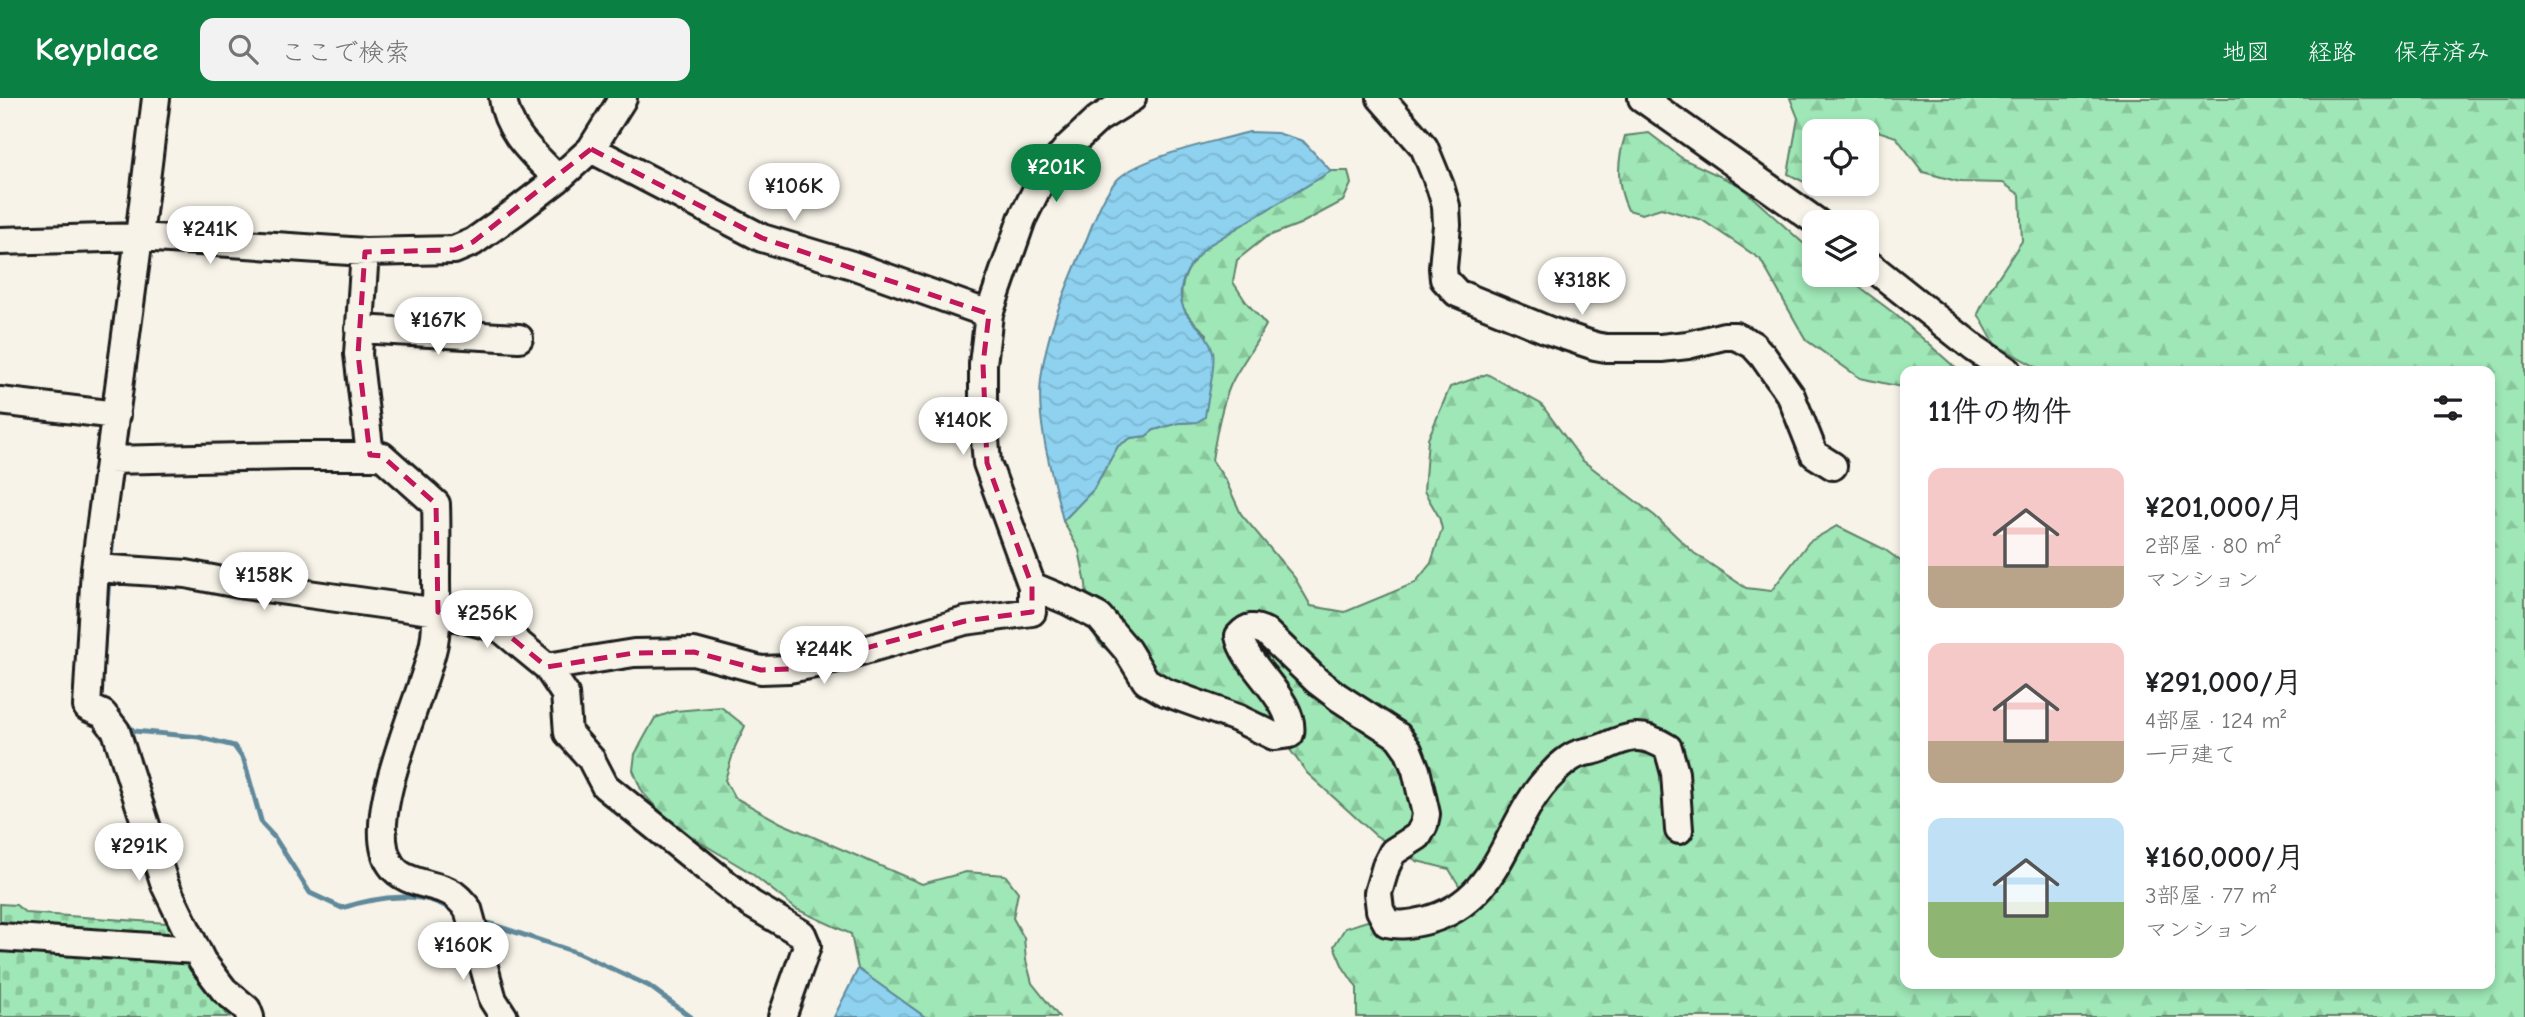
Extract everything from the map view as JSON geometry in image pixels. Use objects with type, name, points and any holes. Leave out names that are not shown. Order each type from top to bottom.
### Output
[{"type":"street","points":[[156,98],[95,568],[87,707],[103,714],[116,732],[165,885],[196,950],[224,990],[247,1009],[250,1017]]},
{"type":"street","points":[[503,98],[506,116],[512,129],[558,179]]},
{"type":"street","points":[[0,241],[139,237],[365,252],[454,250],[473,242],[558,179],[591,149],[623,98]]},
{"type":"street","points":[[547,667],[634,653],[694,652],[761,670],[789,669],[820,663],[965,621],[1032,612],[1031,586],[987,463],[983,377],[989,314],[1022,219],[1042,179],[1068,147],[1098,119],[1132,98]]},
{"type":"street","points":[[1381,98],[1418,139],[1433,165],[1446,206],[1444,279],[1457,293],[1550,331],[1606,348],[1673,347],[1724,336],[1735,336],[1744,340],[1753,345],[1791,396],[1814,454],[1833,466]]},
{"type":"street","points":[[1642,98],[1802,211]]},
{"type":"street","points":[[591,149],[762,238],[852,265],[989,314]]},
{"type":"street","points":[[365,252],[358,354],[370,455]]},
{"type":"street","points":[[1879,273],[2001,366]]},
{"type":"street","points":[[359,329],[519,338]]},
{"type":"street","points":[[0,401],[116,415]]},
{"type":"street","points":[[109,460],[370,455],[382,457],[436,504],[438,612],[434,644],[390,781],[383,832],[385,852],[391,866],[404,876],[459,897],[471,916],[493,1000],[505,1017]]},
{"type":"street","points":[[95,568],[186,574],[244,585],[438,612],[500,629],[547,667],[565,694],[568,733],[591,759],[605,786],[751,904],[802,933],[807,946],[782,1017]]},
{"type":"street","points":[[1031,586],[1099,617],[1127,650],[1146,681],[1165,692],[1237,718],[1274,736],[1290,734],[1291,725],[1285,709],[1256,665],[1241,648],[1238,636],[1245,629],[1255,627],[1266,632],[1317,681],[1398,736],[1408,750],[1416,770],[1426,814],[1418,836],[1393,852],[1386,866],[1378,893],[1380,910],[1387,923],[1399,926],[1437,918],[1460,907],[1500,862],[1537,790],[1553,772],[1576,754],[1598,750],[1626,737],[1651,737],[1668,748],[1675,773],[1679,830]]},
{"type":"street","points":[[0,937],[196,950]]},
{"type":"highlighted area","points":[[591,149],[762,238],[989,314],[983,364],[987,463],[1032,586],[1032,612],[965,621],[789,669],[761,670],[694,652],[634,653],[547,667],[501,629],[438,612],[436,504],[382,456],[370,455],[358,354],[365,252],[454,250],[473,242]]},
{"type":"green space","points":[[1790,98],[2525,98],[2525,1017],[1357,1017],[1357,988],[1343,967],[1334,946],[1345,928],[1367,921],[1404,938],[1448,925],[1475,911],[1449,869],[1417,861],[1375,835],[1307,773],[1264,714],[1229,704],[1128,666],[1100,644],[1089,626],[1086,584],[1079,550],[1063,521],[1093,490],[1118,446],[1131,438],[1146,436],[1154,430],[1179,423],[1197,422],[1207,334],[1186,312],[1181,295],[1184,278],[1197,257],[1209,245],[1331,171],[1348,171],[1351,184],[1343,201],[1300,224],[1266,237],[1237,260],[1233,282],[1266,325],[1238,371],[1226,397],[1212,460],[1226,481],[1241,514],[1295,578],[1311,606],[1345,612],[1415,583],[1431,563],[1442,529],[1439,517],[1424,491],[1428,439],[1450,387],[1487,374],[1541,404],[1582,460],[1655,516],[1694,553],[1746,588],[1771,591],[1809,542],[1837,526],[1884,549],[1900,561],[1900,989],[2495,989],[2495,366],[2034,366],[1995,344],[1978,314],[1989,291],[2022,241],[2020,195],[2003,183],[1960,182],[1923,172],[1896,137],[1879,131],[1879,119],[1802,119],[1802,181],[1788,174],[1798,118]]},
{"type":"green space","points":[[1649,133],[1683,159],[1739,185],[1802,242],[1802,287],[1859,287],[1895,314],[1953,366],[1900,366],[1900,387],[1860,378],[1806,340],[1760,259],[1702,220],[1661,208],[1642,214],[1628,210],[1620,182],[1625,136]]},
{"type":"green space","points":[[721,707],[745,726],[725,780],[734,797],[781,823],[922,884],[966,872],[1005,875],[1018,892],[1013,918],[1024,938],[1032,983],[1059,1017],[925,1017],[858,969],[851,934],[796,909],[751,873],[672,825],[642,792],[633,770],[635,754],[655,718],[675,711]]},
{"type":"green space","points":[[0,904],[16,905],[26,913],[167,923],[176,930],[186,962],[229,1017],[0,1017]]},
{"type":"water","points":[[1249,132],[1277,133],[1303,141],[1331,171],[1209,245],[1197,257],[1183,281],[1181,298],[1186,313],[1207,337],[1213,352],[1205,417],[1197,422],[1179,423],[1154,430],[1146,436],[1131,438],[1118,446],[1093,490],[1063,521],[1043,433],[1041,379],[1057,312],[1103,201],[1113,184],[1130,170],[1181,150]]},
{"type":"water","points":[[858,969],[925,1017],[834,1017]]},
{"type":"waterway","points":[[111,561],[113,533]]},
{"type":"waterway","points":[[103,659],[109,578]]},
{"type":"waterway","points":[[125,722],[134,731],[199,737],[234,746],[244,760],[262,824],[275,838],[310,893],[342,908],[401,897],[431,901],[456,914]]},
{"type":"waterway","points":[[479,920],[578,953],[649,986],[691,1017]]}]
